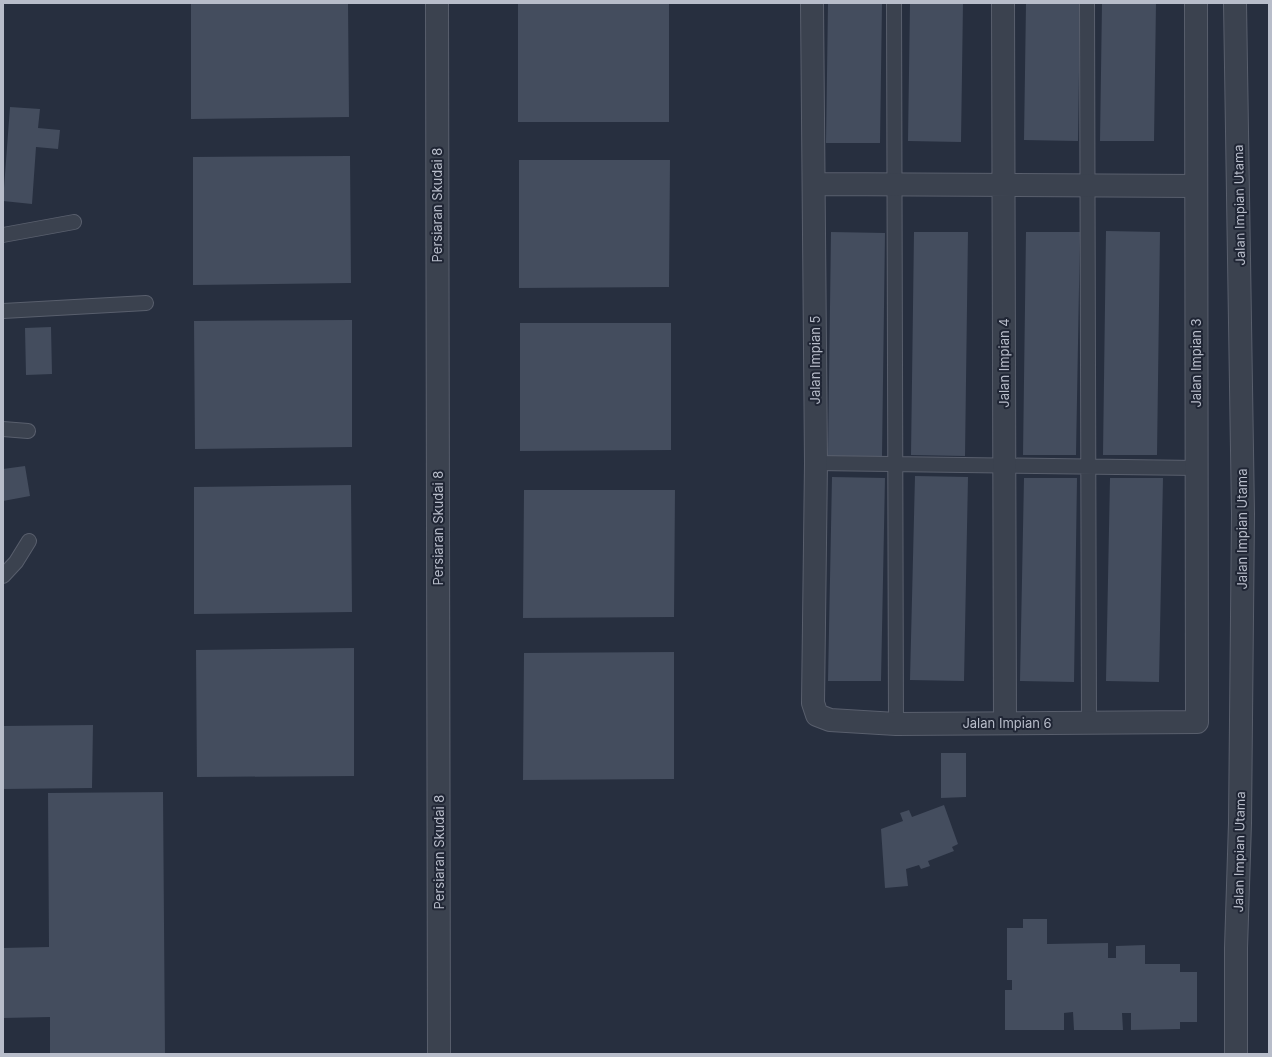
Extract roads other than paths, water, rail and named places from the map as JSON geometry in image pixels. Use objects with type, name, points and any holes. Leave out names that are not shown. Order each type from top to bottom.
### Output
[{"type":"street","name":"Persiaran Skudai 8","points":[[437,3],[439,1054]]},
{"type":"street","name":"Jalan Impian 5","points":[[812,3],[816,463],[813,703],[817,715]]},
{"type":"street","name":"Jalan Impian 4","points":[[1003,3],[1004,723]]},
{"type":"street","name":"Jalan Impian 3","points":[[1196,3],[1197,722]]},
{"type":"street","name":"Jalan Impian Utama","points":[[1235,3],[1243,514],[1240,823],[1236,948],[1236,1054]]},
{"type":"street","points":[[814,184],[1196,186]]},
{"type":"street","name":"Jalan Impian 6","points":[[817,715],[830,720],[896,724],[1089,724],[1197,722]]},
{"type":"lane","points":[[894,3],[896,724]]},
{"type":"lane","points":[[1087,3],[1089,724]]},
{"type":"lane","points":[[3,235],[74,222]]},
{"type":"lane","points":[[3,312],[146,303]]},
{"type":"lane","points":[[3,429],[28,431]]},
{"type":"lane","points":[[816,463],[1197,468]]},
{"type":"lane","points":[[3,576],[16,562],[29,541]]}]
